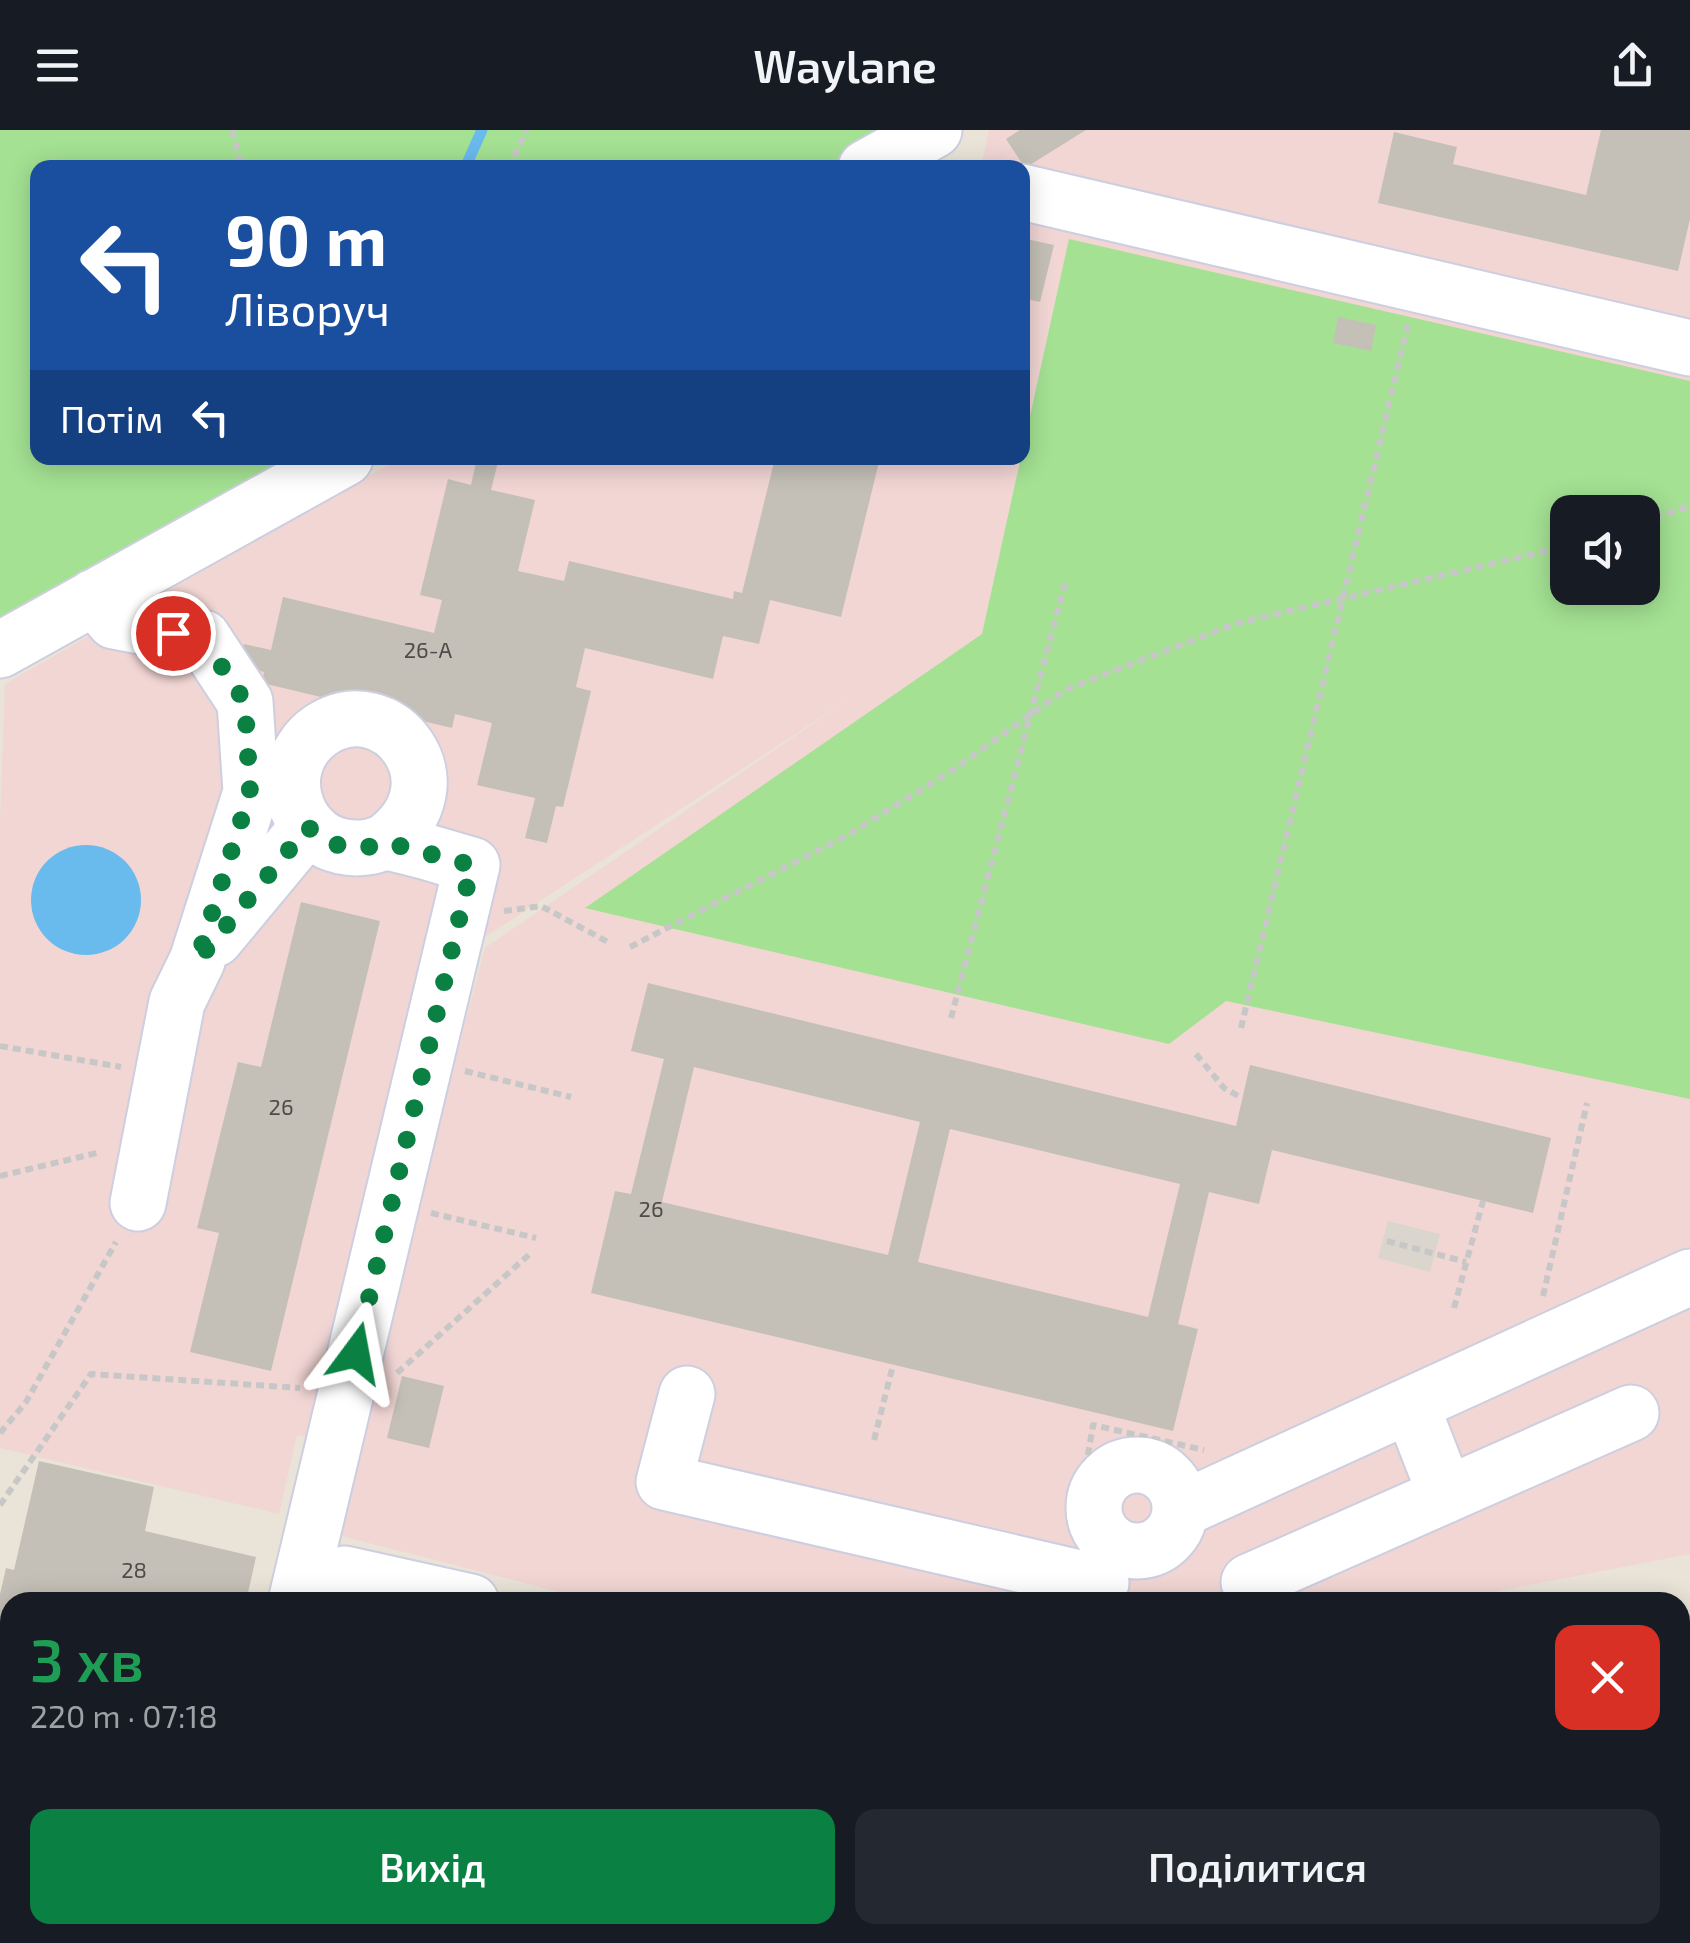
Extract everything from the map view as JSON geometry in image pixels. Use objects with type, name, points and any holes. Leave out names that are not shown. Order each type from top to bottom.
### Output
[{"type":"street","points":[[880,160],[934,130]]},
{"type":"street","points":[[1030,194],[1690,348]]},
{"type":"street","points":[[0,650],[332,465]]},
{"type":"street","points":[[94,597],[114,621],[203,638],[245,702],[250,792],[197,961],[177,1002],[138,1203]]},
{"type":"street","points":[[355,720],[372,722],[391,730],[407,745],[420,776],[414,811],[402,830],[385,842],[346,848],[322,839],[308,827],[294,803],[294,764],[302,749],[328,726],[355,720]]},
{"type":"street","points":[[197,961],[308,827]]},
{"type":"street","points":[[298,1592],[472,865],[385,842]]},
{"type":"street","points":[[1180,1510],[1690,1276]]},
{"type":"street","points":[[687,1394],[664,1482],[1095,1578],[1133,1552],[1157,1547],[1169,1538],[1180,1510],[1176,1490],[1155,1469],[1140,1465],[1116,1470],[1096,1492],[1093,1507],[1097,1527],[1106,1539],[1095,1578]]},
{"type":"street","points":[[1411,1405],[1446,1495]]},
{"type":"street","points":[[1249,1582],[1631,1413]]},
{"type":"street","points":[[340,1592],[345,1574],[433,1592]]},
{"type":"path","points":[[232,130],[240,160]]},
{"type":"path","points":[[512,160],[527,130]]},
{"type":"path","points":[[1241,1028],[1417,284]]},
{"type":"path","points":[[1660,516],[1690,506]]},
{"type":"path","points":[[630,947],[848,835],[953,770],[1066,690],[1238,623],[1550,550]]},
{"type":"path","points":[[951,1018],[1065,583]]},
{"type":"path","points":[[462,906],[494,913],[541,906],[608,942]]},
{"type":"path","points":[[0,1046],[162,1075]]},
{"type":"path","points":[[1196,1054],[1224,1088],[1242,1098]]},
{"type":"path","points":[[425,1062],[570,1097]]},
{"type":"path","points":[[1542,1298],[1587,1103]]},
{"type":"path","points":[[0,1176],[148,1141]]},
{"type":"path","points":[[392,1201],[536,1238]]},
{"type":"path","points":[[1454,1308],[1482,1201]]},
{"type":"path","points":[[0,1433],[26,1402],[138,1203]]},
{"type":"path","points":[[1387,1242],[1466,1262]]},
{"type":"path","points":[[0,1504],[91,1374],[346,1392],[380,1388],[532,1252]]},
{"type":"path","points":[[874,1440],[893,1365]]},
{"type":"path","points":[[1093,1425],[1095,1578]]},
{"type":"shaded area","points":[[989,130],[1690,130],[1690,1554],[1494,1592],[559,1592],[334,1534],[334,1442],[297,1435],[279,1514],[0,1448],[0,819],[5,684],[388,465],[1030,465],[1030,160],[983,160]],"holes":[[[855,695],[485,948],[375,1367],[482,939]]]},
{"type":"shaded area","points":[[1388,1221],[1440,1234],[1430,1272],[1378,1258]]},
{"type":"green space","points":[[0,130],[916,130],[860,160],[30,160],[30,465],[284,465],[0,617]]},
{"type":"green space","points":[[1069,239],[1690,381],[1690,1099],[1226,1001],[1169,1044],[585,908],[982,634],[1019,465],[1030,465],[1030,416]]},
{"type":"water","points":[[86,845],[107,850],[125,861],[136,879],[141,900],[136,921],[125,939],[107,950],[86,955],[65,950],[47,939],[36,921],[31,900],[36,879],[47,861],[65,850]]},
{"type":"building","points":[[1020,130],[1086,130],[1030,165],[1030,160],[1020,160],[1006,139]]},
{"type":"building","points":[[1601,130],[1690,130],[1690,219],[1678,271],[1378,203],[1394,132],[1457,147],[1453,164],[1586,195]]},
{"type":"building","points":[[1030,240],[1054,245],[1040,302],[1030,300]]},
{"type":"building","points":[[1338,317],[1376,325],[1371,351],[1333,343]]},
{"type":"building","points":[[475,465],[497,465],[491,490],[535,500],[518,571],[564,581],[569,561],[733,599],[734,591],[742,593],[773,465],[878,465],[841,617],[770,600],[759,644],[723,636],[713,679],[585,648],[576,687],[591,691],[563,807],[556,806],[547,843],[525,838],[535,798],[477,785],[492,723],[455,714],[452,728],[262,683],[264,672],[238,665],[244,644],[271,650],[283,597],[434,633],[442,600],[420,595],[448,479],[471,485]]},
{"type":"building","points":[[301,902],[380,921],[271,1371],[190,1352],[219,1233],[197,1228],[238,1062],[261,1067]]},
{"type":"building","points":[[648,983],[1236,1126],[1250,1065],[1551,1138],[1533,1213],[1272,1150],[1259,1204],[1209,1192],[1178,1324],[1198,1329],[1173,1431],[591,1293],[615,1191],[631,1194],[664,1059],[631,1051]],"holes":[[[694,1067],[920,1122],[888,1255],[662,1202]],[[950,1129],[1180,1184],[1148,1317],[918,1262]]]},
{"type":"building","points":[[402,1376],[444,1386],[429,1448],[387,1438]]},
{"type":"building","points":[[39,1461],[154,1487],[145,1531],[256,1557],[248,1592],[0,1592],[6,1568],[14,1570]]},
{"type":"waterway","points":[[469,160],[482,130]]},
{"type":"route","points":[[173,633],[203,638],[245,702],[250,792],[197,961],[308,827],[322,839],[346,848],[385,842],[472,865],[356,1353]]}]
